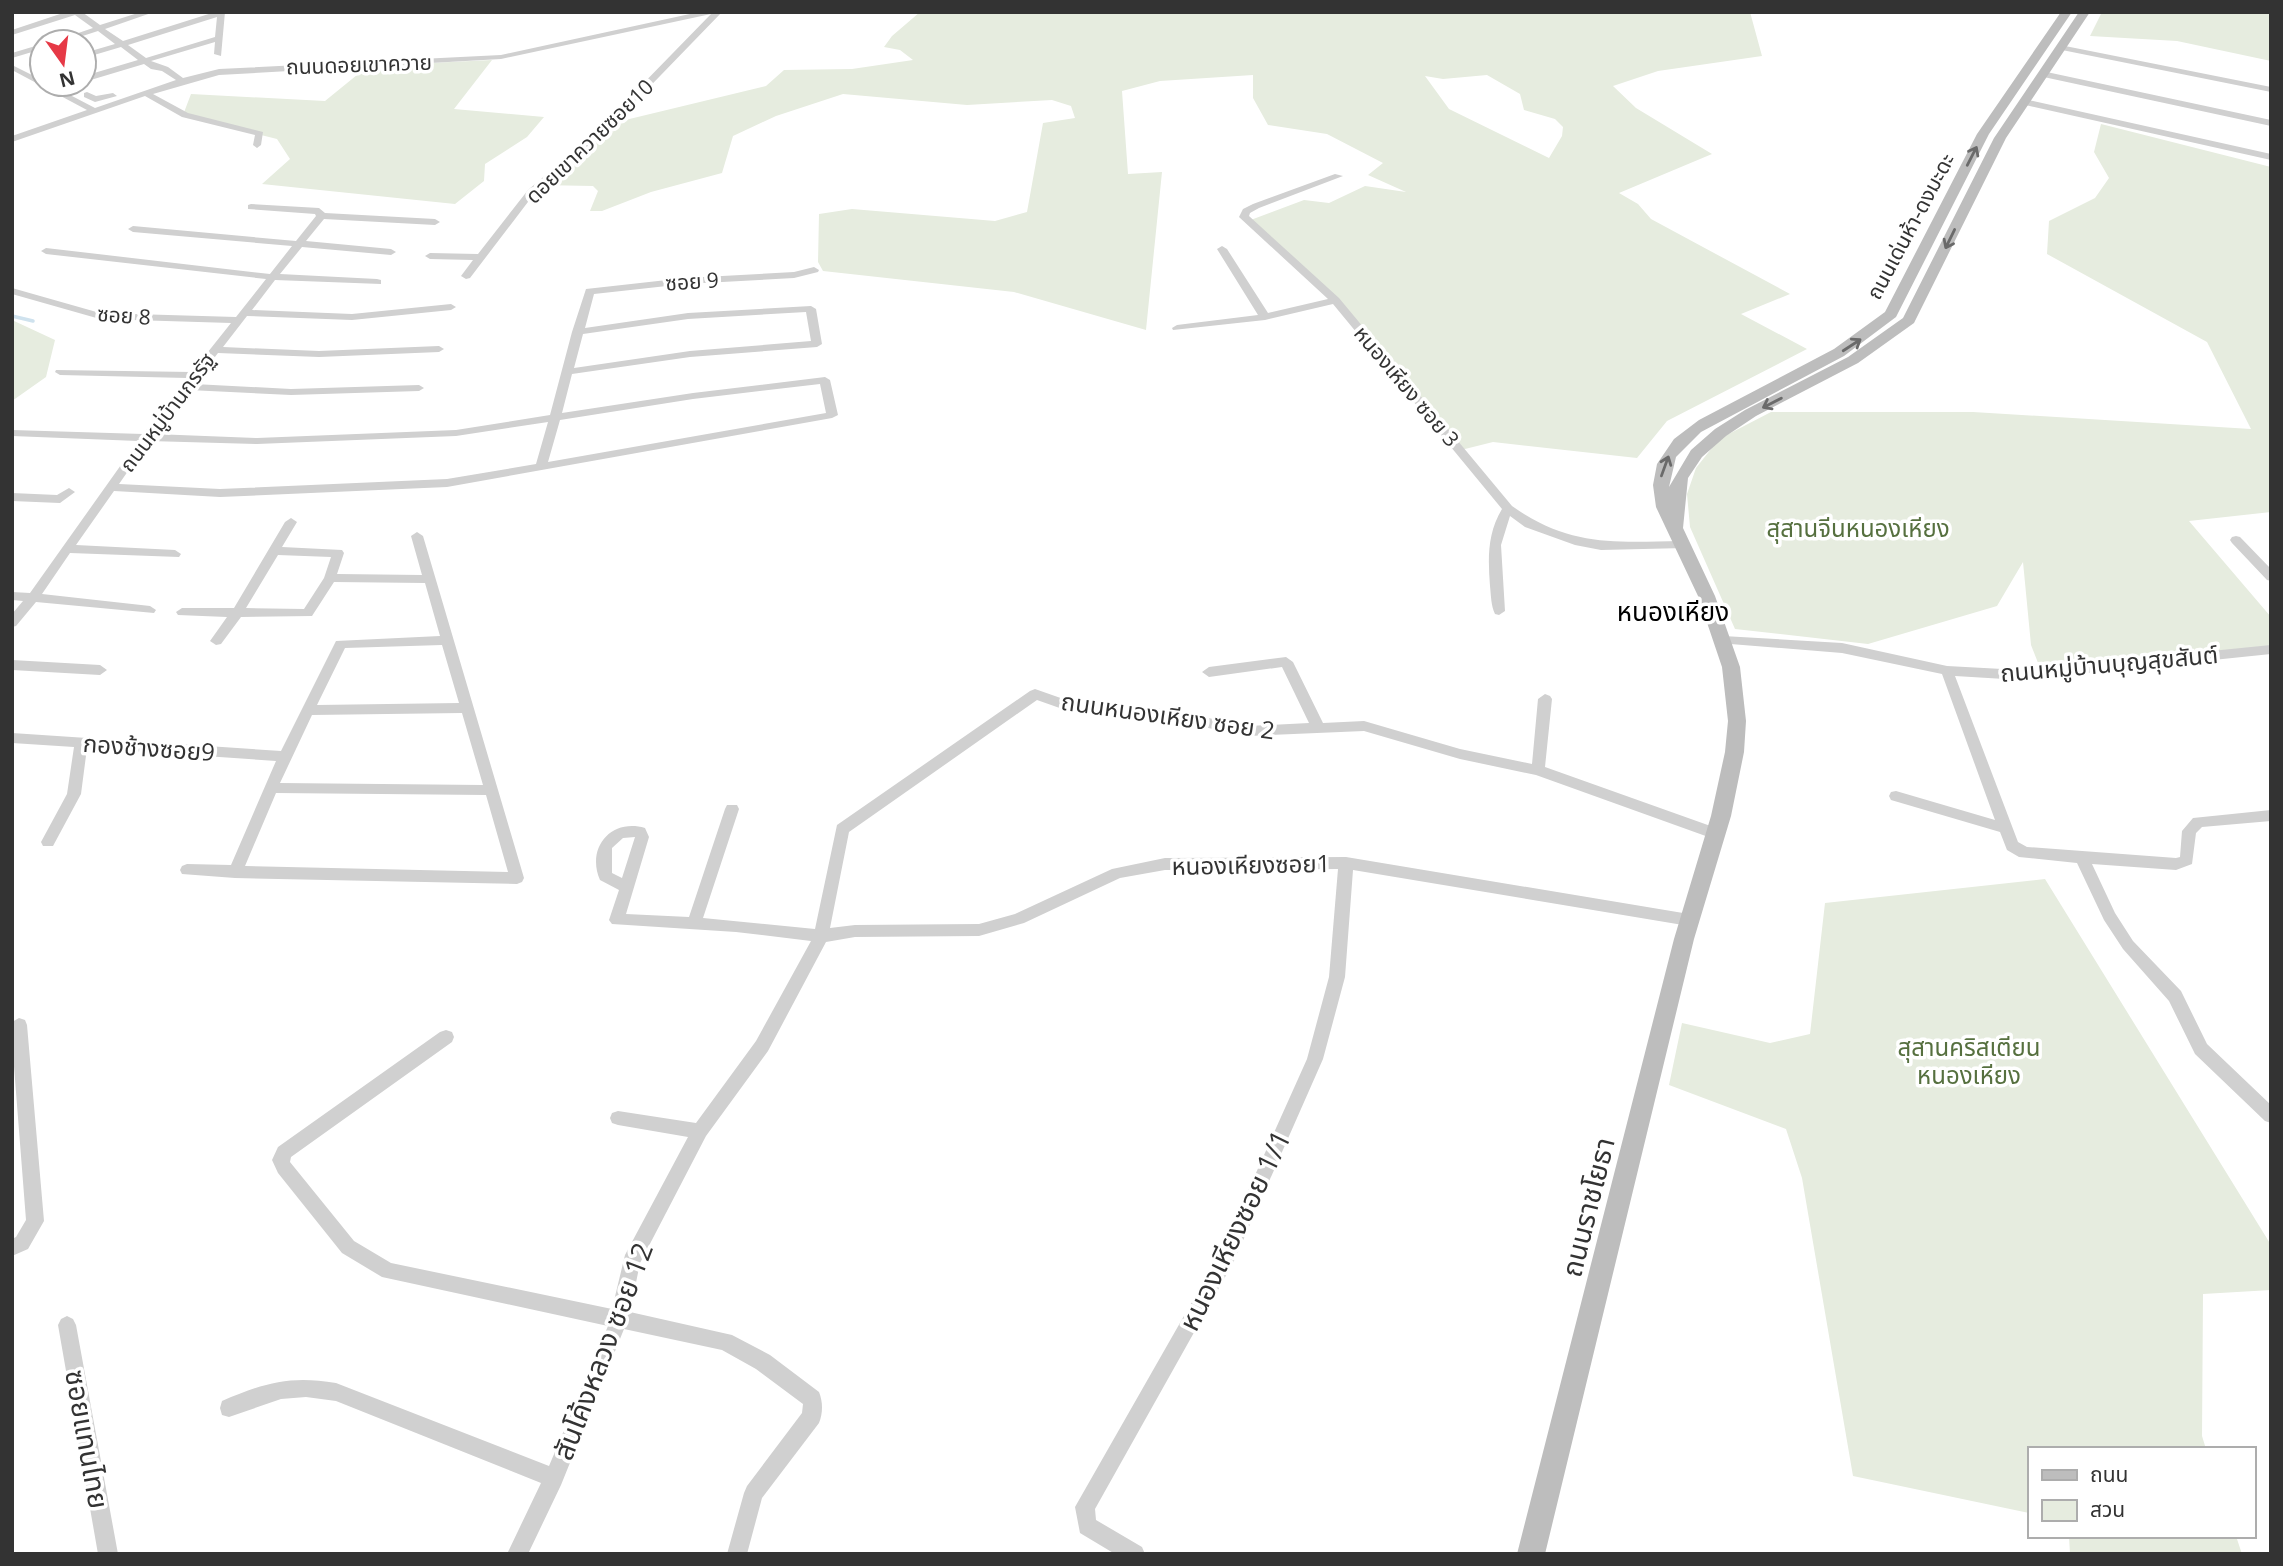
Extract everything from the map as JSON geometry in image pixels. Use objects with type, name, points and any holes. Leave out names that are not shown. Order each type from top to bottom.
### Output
[{"type":"main road","name":"ถนนเด่นห้า-ดงมะดะ","points":[[1702,876],[1730,775],[1735,690],[1723,640],[1664,507],[1660,488],[1662,471],[1671,452],[1704,422],[1843,351],[1875,330],[1891,314],[1983,134],[2067,12]]},
{"type":"main road","name":"ถนนเด่นห้า-ดงมะดะ","points":[[1678,538],[1677,490],[1681,478],[1706,442],[1721,431],[1858,359],[1892,337],[1909,320],[2000,138],[2085,12]]},
{"type":"main road","points":[[2022,75],[2041,76]]},
{"type":"main road","points":[[1704,422],[1721,431]]},
{"type":"main road","name":"ถนนราชโยธา","points":[[1531,1554],[1702,876]]},
{"type":"street","points":[[12,33],[76,12],[154,67],[165,69],[182,81]]},
{"type":"street","points":[[99,28],[150,12]]},
{"type":"street","name":"ถนนดอยเขาควาย","points":[[12,139],[182,81],[240,69],[501,57],[711,12]]},
{"type":"street","name":"ดอยเขาควายซอย10","points":[[466,276],[531,192],[596,137],[718,12]]},
{"type":"street","points":[[98,52],[221,13],[218,54]]},
{"type":"street","points":[[98,75],[219,38]]},
{"type":"street","points":[[2060,47],[2271,90]]},
{"type":"street","points":[[12,67],[28,76]]},
{"type":"street","points":[[93,98],[106,98],[161,80],[153,74],[154,67]]},
{"type":"street","points":[[2041,76],[2271,123]]},
{"type":"street","points":[[145,93],[183,115],[260,134],[257,145]]},
{"type":"street","points":[[70,98],[93,110]]},
{"type":"street","points":[[2024,102],[2271,157]]},
{"type":"street","name":"หนองเหียง ซอย 3","points":[[1338,176],[1256,206],[1243,215],[1335,300],[1508,509],[1529,524],[1579,542],[1601,546],[1678,538]]},
{"type":"street","points":[[251,207],[319,211],[321,216],[435,222]]},
{"type":"street","name":"ถนนหมู่บ้านกรรัฐ","points":[[12,623],[146,437],[321,216]]},
{"type":"street","points":[[133,229],[297,246],[391,252]]},
{"type":"street","points":[[1222,249],[1265,317]]},
{"type":"street","points":[[46,251],[273,277],[377,282]]},
{"type":"street","points":[[430,256],[481,257]]},
{"type":"street","name":"ซอย 9","points":[[577,332],[590,291],[685,281],[794,275],[814,270]]},
{"type":"street","name":"ซอย 8","points":[[12,291],[100,316],[352,317],[451,307]]},
{"type":"street","points":[[1177,328],[1265,317],[1335,300]]},
{"type":"street","points":[[541,467],[555,418],[566,372],[577,332],[688,316],[811,309],[817,344],[690,354],[566,372]]},
{"type":"street","points":[[215,350],[319,354],[439,349]]},
{"type":"street","points":[[61,372],[195,375]]},
{"type":"street","points":[[12,433],[257,441],[444,433],[693,396],[825,380],[832,415],[447,483],[220,493],[111,487]]},
{"type":"street","points":[[186,387],[291,392],[419,388]]},
{"type":"street","points":[[12,496],[60,499],[69,492]]},
{"type":"street","points":[[1499,611],[1495,540],[1497,523],[1508,509]]},
{"type":"street","points":[[216,641],[277,551],[291,522]]},
{"type":"street","points":[[187,870],[517,878],[417,536]]},
{"type":"street","points":[[2236,540],[2271,577]]},
{"type":"street","points":[[67,549],[175,554]]},
{"type":"street","points":[[182,612],[239,610],[308,613],[330,578],[338,553],[277,551]]},
{"type":"street","points":[[330,578],[430,579]]},
{"type":"street","points":[[12,596],[150,610]]},
{"type":"street","points":[[236,872],[285,757],[341,644],[448,640]]},
{"type":"street","name":"ถนนหมู่บ้านบุญสุขสันต์","points":[[1723,640],[1842,648],[1947,671],[2021,675],[2271,649]]},
{"type":"street","points":[[1209,672],[1286,662],[1318,727]]},
{"type":"street","points":[[12,665],[100,670]]},
{"type":"street","points":[[1947,671],[2012,846],[2024,853],[2176,864],[2187,860],[2189,831],[2198,822],[2271,815]]},
{"type":"street","name":"ถนนหนองเหียง ซอย 2","points":[[821,936],[842,829],[1035,694],[1071,707],[1152,712],[1249,731],[1282,732],[1318,727],[1364,726],[1460,754],[1538,770],[1714,833]]},
{"type":"street","points":[[1538,770],[1545,698]]},
{"type":"street","points":[[308,710],[468,708]]},
{"type":"street","name":"กองช้างซอย9","points":[[12,738],[285,757]]},
{"type":"street","points":[[48,842],[74,794],[81,743]]},
{"type":"street","points":[[271,788],[492,790]]},
{"type":"street","points":[[1896,796],[2007,829]]},
{"type":"street","points":[[694,924],[732,809]]},
{"type":"street","points":[[2082,858],[2109,916],[2128,945],[2175,996],[2201,1049],[2271,1116]]},
{"type":"street","name":"หนองเหียงซอย1","points":[[627,887],[617,920],[821,936],[855,932],[979,930],[1019,919],[1117,873],[1165,864],[1346,863],[1528,891],[1689,920]]},
{"type":"street","name":"หนองเหียงซอย 1/1","points":[[1135,1554],[1087,1526],[1085,1507],[1227,1257],[1315,1059],[1337,977],[1346,863]]},
{"type":"street","name":"สันโค้งหลวง ซอย 12","points":[[517,1554],[554,1478],[619,1320],[631,1261],[701,1131],[762,1046],[821,936]]},
{"type":"street","points":[[12,1248],[22,1243],[35,1221],[19,1025]]},
{"type":"street","points":[[446,1037],[284,1152],[281,1160],[284,1167],[348,1247],[388,1271],[725,1341],[763,1362],[812,1399],[812,1416],[754,1493],[737,1554]]},
{"type":"street","points":[[618,1118],[701,1131]]},
{"type":"street","name":"ซอยแทนไทย","points":[[67,1325],[108,1554]]},
{"type":"street","points":[[229,1408],[262,1393],[302,1385],[335,1392],[554,1478]]},
{"type":"green space","points":[[920,12],[1750,12],[1762,56],[1658,71],[1613,86],[1636,108],[1712,154],[1619,193],[1638,204],[1651,219],[1790,294],[1741,314],[1807,349],[1667,421],[1637,458],[1493,442],[1461,450],[1330,296],[1248,221],[1304,200],[1329,203],[1365,186],[1406,192],[1368,175],[1383,163],[1327,134],[1268,125],[1253,98],[1253,75],[1160,81],[1122,91],[1128,174],[1162,172],[1146,330],[1014,292],[823,271],[818,262],[819,214],[852,209],[995,221],[1027,212],[1043,123],[1075,118],[1071,106],[1052,100],[967,105],[843,94],[776,116],[733,136],[722,173],[651,192],[602,211],[590,211],[598,191],[593,186],[539,185],[606,126],[617,122],[766,86],[784,70],[852,69],[913,60],[900,50],[884,47],[892,36]],"holes":[[[1487,75],[1520,94],[1524,110],[1555,119],[1563,127],[1562,136],[1549,158],[1449,109],[1425,76],[1443,79]]]},
{"type":"green space","points":[[2102,12],[2271,12],[2271,61],[2177,41],[2090,36]]},
{"type":"green space","points":[[492,60],[454,109],[544,117],[527,137],[485,164],[484,181],[455,204],[262,184],[290,159],[277,139],[183,115],[191,94],[325,101],[368,66]]},
{"type":"green space","name":"สุสานจีนหนองเหียง","points":[[2101,124],[2271,167],[2271,512],[2189,521],[2271,617],[2271,649],[2042,673],[2031,645],[2023,562],[1997,606],[1868,644],[1735,629],[1690,527],[1687,494],[1696,468],[1719,439],[1771,412],[1973,412],[2251,429],[2207,342],[2047,254],[2049,221],[2095,198],[2109,178],[2094,152]]},
{"type":"green space","points":[[12,320],[55,340],[46,377],[12,401]]},
{"type":"green space","name":"สุสานคริสเตียน หนองเหียง","points":[[2045,879],[2271,1245],[2271,1290],[2203,1294],[2202,1436],[2205,1447],[2028,1447],[2028,1513],[1853,1476],[1802,1178],[1786,1129],[1669,1085],[1682,1023],[1770,1043],[1810,1034],[1825,903]]},
{"type":"green space","points":[[2069,1538],[2237,1538],[2242,1554],[2070,1554]]},
{"type":"waterway","points":[[12,316],[33,321]]},
{"type":"district","name":"หนองเหียง","points":[[1673,611]]}]
